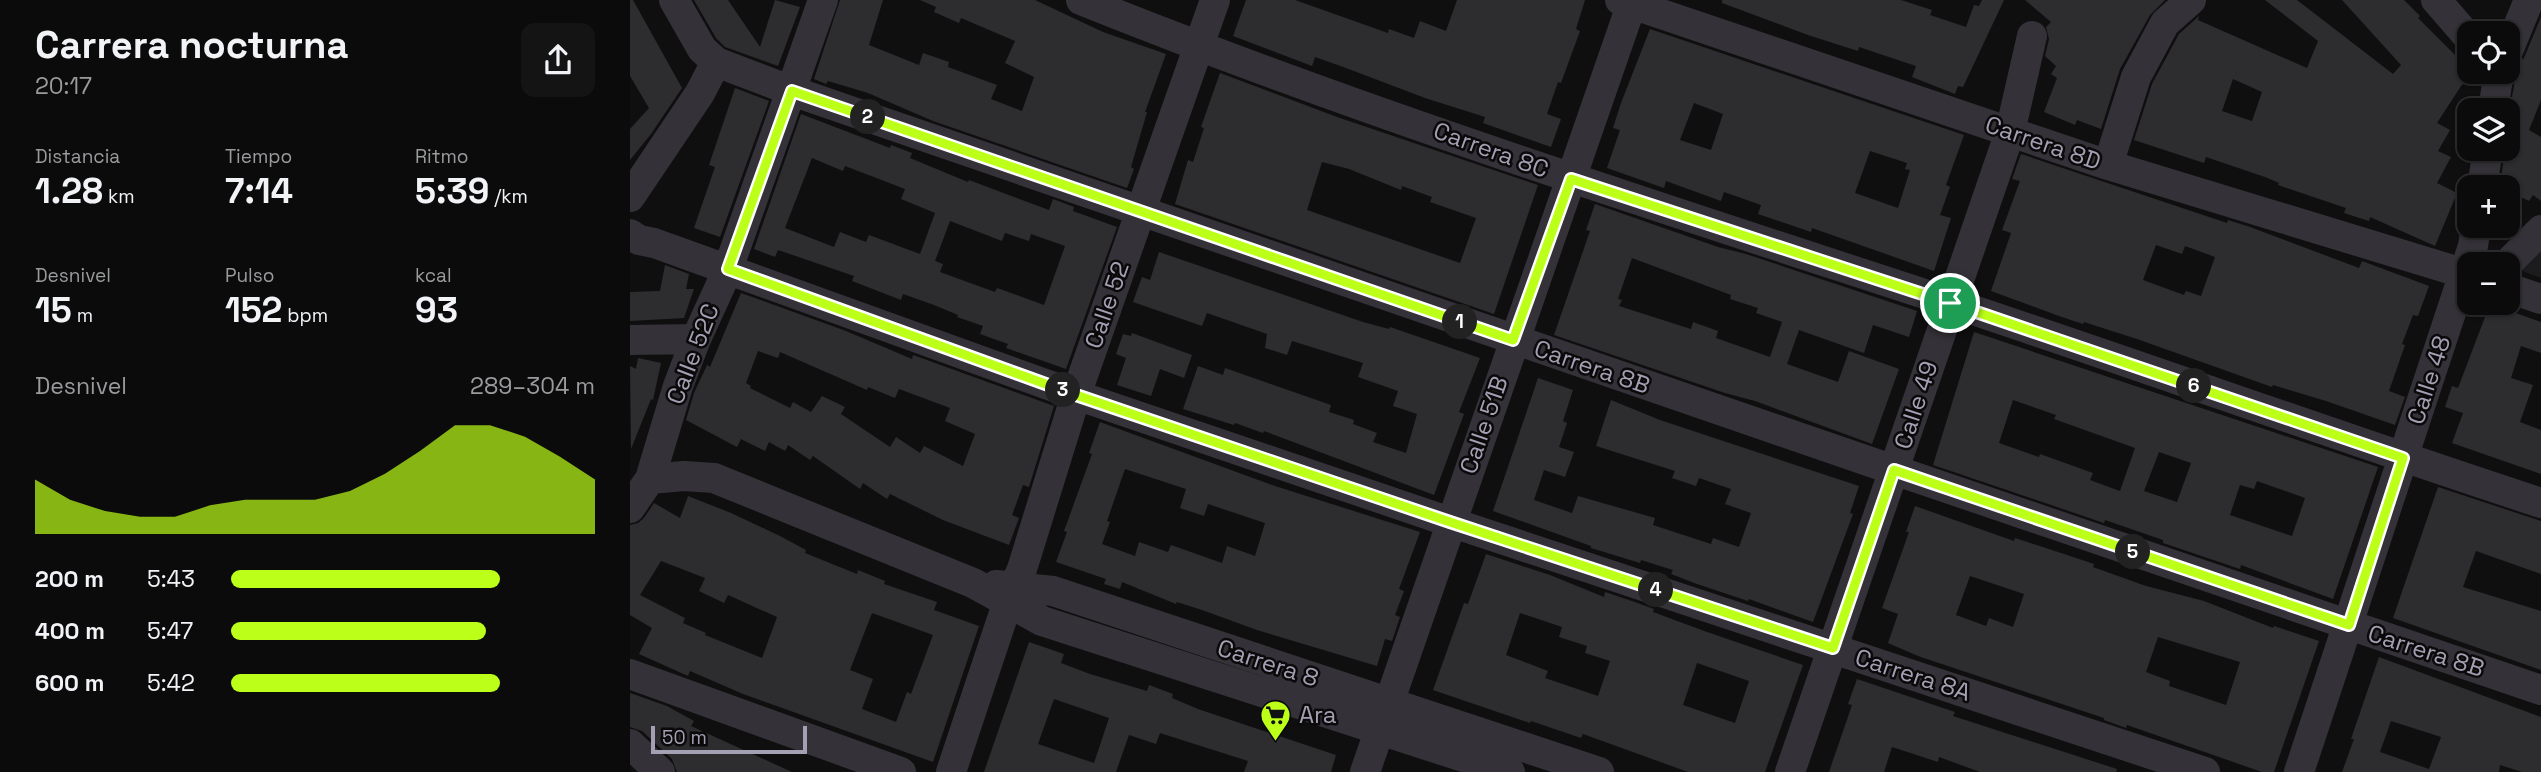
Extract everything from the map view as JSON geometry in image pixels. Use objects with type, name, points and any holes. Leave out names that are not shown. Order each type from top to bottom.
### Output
[{"type":"street","name":"Carrera 8B","points":[[674,0],[702,49],[716,62],[792,91],[2541,690]]},
{"type":"street","name":"Calle 52C","points":[[630,508],[650,479],[678,386],[728,269],[823,0]]},
{"type":"street","name":"Carrera 8C","points":[[1081,0],[1199,47],[1571,179],[1950,303],[2541,503]]},
{"type":"street","name":"Calle 52","points":[[951,772],[1022,569],[1076,395],[1215,0]]},
{"type":"street","points":[[2108,165],[2137,77],[2165,23],[2191,0]]},
{"type":"street","points":[[2436,0],[2457,24]]},
{"type":"street","points":[[2520,22],[2529,0]]},
{"type":"street","name":"Carrera 8D","points":[[1628,1],[2108,165],[2457,271]]},
{"type":"street","name":"Calle 51B","points":[[1365,772],[1571,179],[1628,1]]},
{"type":"street","name":"Calle 49","points":[[1790,772],[2010,132],[2032,36]]},
{"type":"street","points":[[630,197],[700,93],[716,62]]},
{"type":"street","points":[[2519,252],[2541,230]]},
{"type":"street","name":"Carrera 8A","points":[[630,234],[639,240],[728,269],[1076,395],[2205,772]]},
{"type":"street","points":[[2520,292],[2541,299]]},
{"type":"street","name":"Calle 48","points":[[2300,772],[2457,300]]},
{"type":"street","points":[[630,340],[696,339]]},
{"type":"street","name":"Carrera 8","points":[[650,479],[684,476],[714,478],[973,583],[1011,595],[1053,591],[1384,716],[1510,772]]},
{"type":"street","points":[[630,674],[901,772]]},
{"type":"street","name":"Carrera 8","points":[[1384,716],[1599,772]]},
{"type":"street","points":[[630,744],[660,772]]},
{"type":"shaded area","points":[[2541,250],[2541,278],[2520,270]]},
{"type":"building","points":[[630,0],[633,0],[682,88],[630,160],[630,129],[649,108],[630,76]]},
{"type":"building","points":[[694,0],[728,0],[760,47],[775,0],[800,7],[778,66],[725,47],[716,38]]},
{"type":"building","points":[[840,0],[883,0],[869,45],[919,65],[923,53],[949,62],[948,67],[997,85],[991,99],[1022,111],[1034,77],[1005,63],[1015,41],[961,18],[959,23],[934,12],[936,7],[920,0],[1035,0],[1103,32],[1166,54],[1145,112],[1131,167],[1134,169],[1127,188],[933,121],[868,93],[814,79]]},
{"type":"building","points":[[1246,0],[1295,0],[1388,33],[1389,29],[1414,38],[1420,21],[1446,31],[1457,0],[1585,0],[1576,29],[1580,31],[1547,114],[1561,119],[1551,147],[1483,123],[1485,117],[1315,57],[1312,66],[1233,36]]},
{"type":"building","points":[[1722,0],[1901,0],[1932,10],[1930,15],[1966,27],[1974,5],[1979,6],[1982,0],[2004,0],[1963,87],[1958,86],[1955,94],[1912,77],[1916,66],[1859,47],[1858,51],[1808,35],[1722,3]]},
{"type":"building","points":[[2025,0],[2165,0],[2150,15],[2120,69],[2101,129],[2077,120],[2075,125],[2044,112],[2057,78],[2051,74],[2056,66],[2045,56],[2049,39],[2046,27],[2051,22]]},
{"type":"building","points":[[2265,0],[2297,0],[2393,74],[2401,65],[2342,0],[2404,0],[2457,57],[2457,84],[2463,84],[2437,123],[2450,130],[2438,151],[2451,157],[2437,183],[2457,193],[2435,246],[2370,217],[2369,221],[2344,213],[2346,208],[2278,185],[2279,183],[2265,177],[2206,157],[2204,163],[2134,140],[2152,84],[2179,34],[2199,16],[2198,20],[2307,68],[2318,41]],"holes":[[[2233,79],[2262,92],[2252,121],[2222,111]]]},
{"type":"building","points":[[2541,17],[2541,100],[2529,130],[2541,137],[2541,201],[2533,195],[2529,201],[2520,197],[2520,175],[2502,175],[2503,161],[2520,161],[2520,98],[2512,98],[2514,84],[2520,84],[2520,62],[2524,58]]},
{"type":"building","points":[[1650,29],[1964,135],[1946,185],[1950,187],[1940,215],[1951,218],[1934,271],[1812,228],[1811,232],[1758,214],[1761,205],[1724,192],[1721,201],[1666,181],[1664,188],[1607,168],[1620,130],[1613,128]],"holes":[[[1694,103],[1723,114],[1711,150],[1680,140]],[[1870,151],[1907,163],[1905,169],[1910,170],[1898,208],[1855,193]]]},
{"type":"building","points":[[1220,73],[1337,117],[1538,185],[1494,314],[1175,204],[1188,160],[1193,162],[1204,128],[1201,127]],"holes":[[[1322,162],[1349,169],[1401,190],[1402,186],[1432,197],[1430,202],[1476,218],[1460,263],[1307,210]]]},
{"type":"building","points":[[735,88],[769,101],[720,237],[694,228],[715,167],[709,165]]},
{"type":"building","points":[[801,114],[890,148],[891,145],[912,153],[910,158],[968,182],[969,180],[1049,210],[1053,199],[1074,207],[1073,211],[1117,227],[1066,369],[1006,348],[1008,344],[980,334],[983,326],[934,305],[903,294],[901,300],[852,281],[854,276],[778,250],[775,257],[754,249]],"holes":[[[812,158],[843,171],[845,166],[905,189],[901,199],[935,213],[920,254],[869,235],[866,242],[840,232],[834,247],[785,228]],[[950,221],[1002,241],[1005,233],[1029,241],[1031,234],[1065,246],[1044,305],[997,288],[995,292],[940,272],[943,264],[935,261]]]},
{"type":"building","points":[[2021,154],[2227,223],[2228,220],[2250,227],[2359,268],[2362,261],[2429,286],[2418,316],[2413,315],[2389,391],[2405,397],[2395,425],[2326,401],[2273,385],[2272,387],[1991,291],[2011,233],[2002,230],[2020,181],[2012,179]],"holes":[[[2156,245],[2182,254],[2185,246],[2215,257],[2201,296],[2186,291],[2184,295],[2143,280]]]},
{"type":"building","points":[[1595,204],[1917,311],[1909,337],[1873,325],[1864,353],[1799,330],[1787,364],[1838,382],[1849,351],[1899,369],[1872,444],[1755,401],[1554,335],[1590,231],[1586,230]],"holes":[[[1632,258],[1731,295],[1730,299],[1758,308],[1756,313],[1782,322],[1770,357],[1716,338],[1718,331],[1693,322],[1691,329],[1619,306],[1622,300],[1618,299]]]},
{"type":"building","points":[[1159,252],[1363,322],[1389,329],[1390,327],[1480,358],[1459,412],[1464,414],[1434,495],[1264,431],[1263,433],[1183,409],[1198,366],[1223,375],[1225,368],[1331,405],[1329,412],[1354,420],[1353,424],[1377,433],[1373,442],[1406,453],[1417,414],[1393,406],[1398,391],[1358,377],[1363,363],[1292,341],[1287,355],[1265,348],[1267,334],[1207,313],[1202,326],[1133,302],[1142,277],[1150,280]]},
{"type":"building","points":[[665,265],[689,274],[686,289],[694,289],[684,318],[630,321],[630,292],[660,291]]},
{"type":"building","points":[[741,293],[846,331],[912,359],[913,355],[1054,406],[1029,487],[1023,485],[1012,515],[1019,518],[1009,545],[943,520],[890,494],[887,499],[863,483],[860,489],[813,456],[810,460],[788,445],[785,451],[769,442],[765,451],[741,439],[737,447],[686,420],[694,393],[707,365],[710,367]],"holes":[[[758,351],[778,358],[780,352],[867,390],[868,387],[895,398],[899,389],[950,408],[945,421],[975,434],[963,466],[924,446],[920,453],[896,437],[890,447],[841,414],[845,407],[822,396],[811,412],[793,402],[790,408],[750,388],[746,383]]]},
{"type":"building","points":[[2486,315],[2520,315],[2541,322],[2541,353],[2521,346],[2511,378],[2533,385],[2520,422],[2541,430],[2541,474],[2452,443],[2463,413],[2445,407],[2452,386],[2458,388]]},
{"type":"building","points":[[1974,332],[2378,467],[2333,599],[2241,565],[2240,569],[2105,520],[2104,523],[1933,465]],"holes":[[[2013,400],[2056,415],[2054,419],[2135,448],[2120,491],[2090,480],[2093,473],[1999,443]],[[2159,452],[2191,463],[2177,502],[2144,491]],[[2257,481],[2305,498],[2292,536],[2230,515],[2240,485],[2254,489]]]},
{"type":"building","points":[[1132,333],[1192,355],[1184,378],[1160,369],[1151,396],[1117,385],[1126,358],[1116,354],[1123,334],[1131,336]]},
{"type":"building","points":[[638,358],[661,363],[653,400],[651,399],[631,449],[630,366],[636,369]]},
{"type":"building","points":[[1538,378],[1573,390],[1563,421],[1567,423],[1559,447],[1574,452],[1565,477],[1544,470],[1534,500],[1572,513],[1578,496],[1655,518],[1653,525],[1711,544],[1713,538],[1739,547],[1751,513],[1725,504],[1731,489],[1699,478],[1696,486],[1672,478],[1675,471],[1596,446],[1611,400],[1660,420],[1859,486],[1850,513],[1853,514],[1813,622],[1697,584],[1671,574],[1673,570],[1591,548],[1493,511]]},
{"type":"building","points":[[1100,422],[1275,486],[1420,532],[1399,589],[1404,591],[1395,615],[1400,617],[1392,641],[1385,639],[1377,666],[1257,630],[1177,602],[1176,604],[1122,582],[1120,589],[1104,584],[1106,579],[1056,562],[1067,532],[1064,531],[1092,454],[1089,453]],"holes":[[[1125,469],[1186,489],[1180,508],[1204,516],[1208,504],[1265,523],[1255,556],[1227,546],[1222,563],[1171,545],[1168,552],[1139,542],[1135,556],[1102,544]]]},
{"type":"building","points":[[2438,487],[2541,521],[2541,574],[2476,551],[2463,587],[2541,611],[2541,670],[2393,618]]},
{"type":"building","points":[[688,496],[780,536],[806,550],[805,553],[857,574],[858,570],[885,581],[884,584],[937,602],[934,610],[979,626],[933,762],[743,694],[690,671],[688,676],[639,654],[652,628],[630,615],[630,525],[644,518],[654,503],[680,518]],"holes":[[[661,561],[705,578],[699,591],[724,603],[728,595],[777,617],[762,658],[705,635],[706,633],[683,623],[685,618],[640,595]],[[872,613],[933,635],[911,694],[907,692],[896,722],[862,709],[873,679],[850,670]]]},
{"type":"building","points":[[1915,506],[2014,541],[2015,538],[2094,564],[2093,567],[2146,586],[2204,601],[2273,628],[2274,626],[2319,641],[2274,772],[2262,772],[2127,725],[2126,728],[2104,718],[1918,656],[1888,643],[1898,614],[1882,608],[1909,532],[1906,532]],"holes":[[[1970,576],[2024,594],[2013,627],[1989,618],[1986,626],[1956,615]],[[2158,637],[2240,662],[2226,705],[2169,686],[2170,681],[2146,672]]]},
{"type":"building","points":[[1486,554],[1550,575],[1604,597],[1605,592],[1629,600],[1654,609],[1653,612],[1803,665],[1765,772],[1688,772],[1583,734],[1581,738],[1433,690],[1464,603],[1468,604]],"holes":[[[1520,613],[1562,627],[1559,637],[1587,646],[1585,653],[1610,661],[1598,696],[1545,678],[1548,671],[1506,655]],[[1697,663],[1749,681],[1735,723],[1683,705]]]},
{"type":"building","points":[[1029,642],[1064,654],[1061,663],[1090,674],[1147,691],[1149,685],[1173,694],[1172,698],[1198,709],[1336,755],[1331,772],[1244,772],[1248,761],[1160,733],[1156,744],[1129,735],[1116,772],[984,772]],"holes":[[[1054,699],[1109,718],[1094,763],[1038,744]]]},
{"type":"building","points":[[2379,657],[2541,717],[2541,772],[2522,772],[2500,765],[2499,772],[2342,772],[2354,739],[2351,739]],"holes":[[[2391,721],[2441,737],[2429,769],[2380,752]]]},
{"type":"building","points":[[1857,679],[1955,712],[1953,716],[2117,769],[2116,772],[1980,772],[1939,757],[1938,762],[1892,747],[1884,772],[1829,772],[1852,705],[1848,704]]},
{"type":"building","points":[[630,693],[667,706],[694,721],[691,726],[792,772],[677,772],[672,759],[642,731],[630,727]]},
{"type":"place","name":"Ara","points":[[1276,742]]},
{"type":"route","points":[[792,91],[1513,340],[1571,179],[1950,303],[2403,458],[2349,625],[1894,470],[1833,648],[1076,395],[728,269],[792,91]]}]
